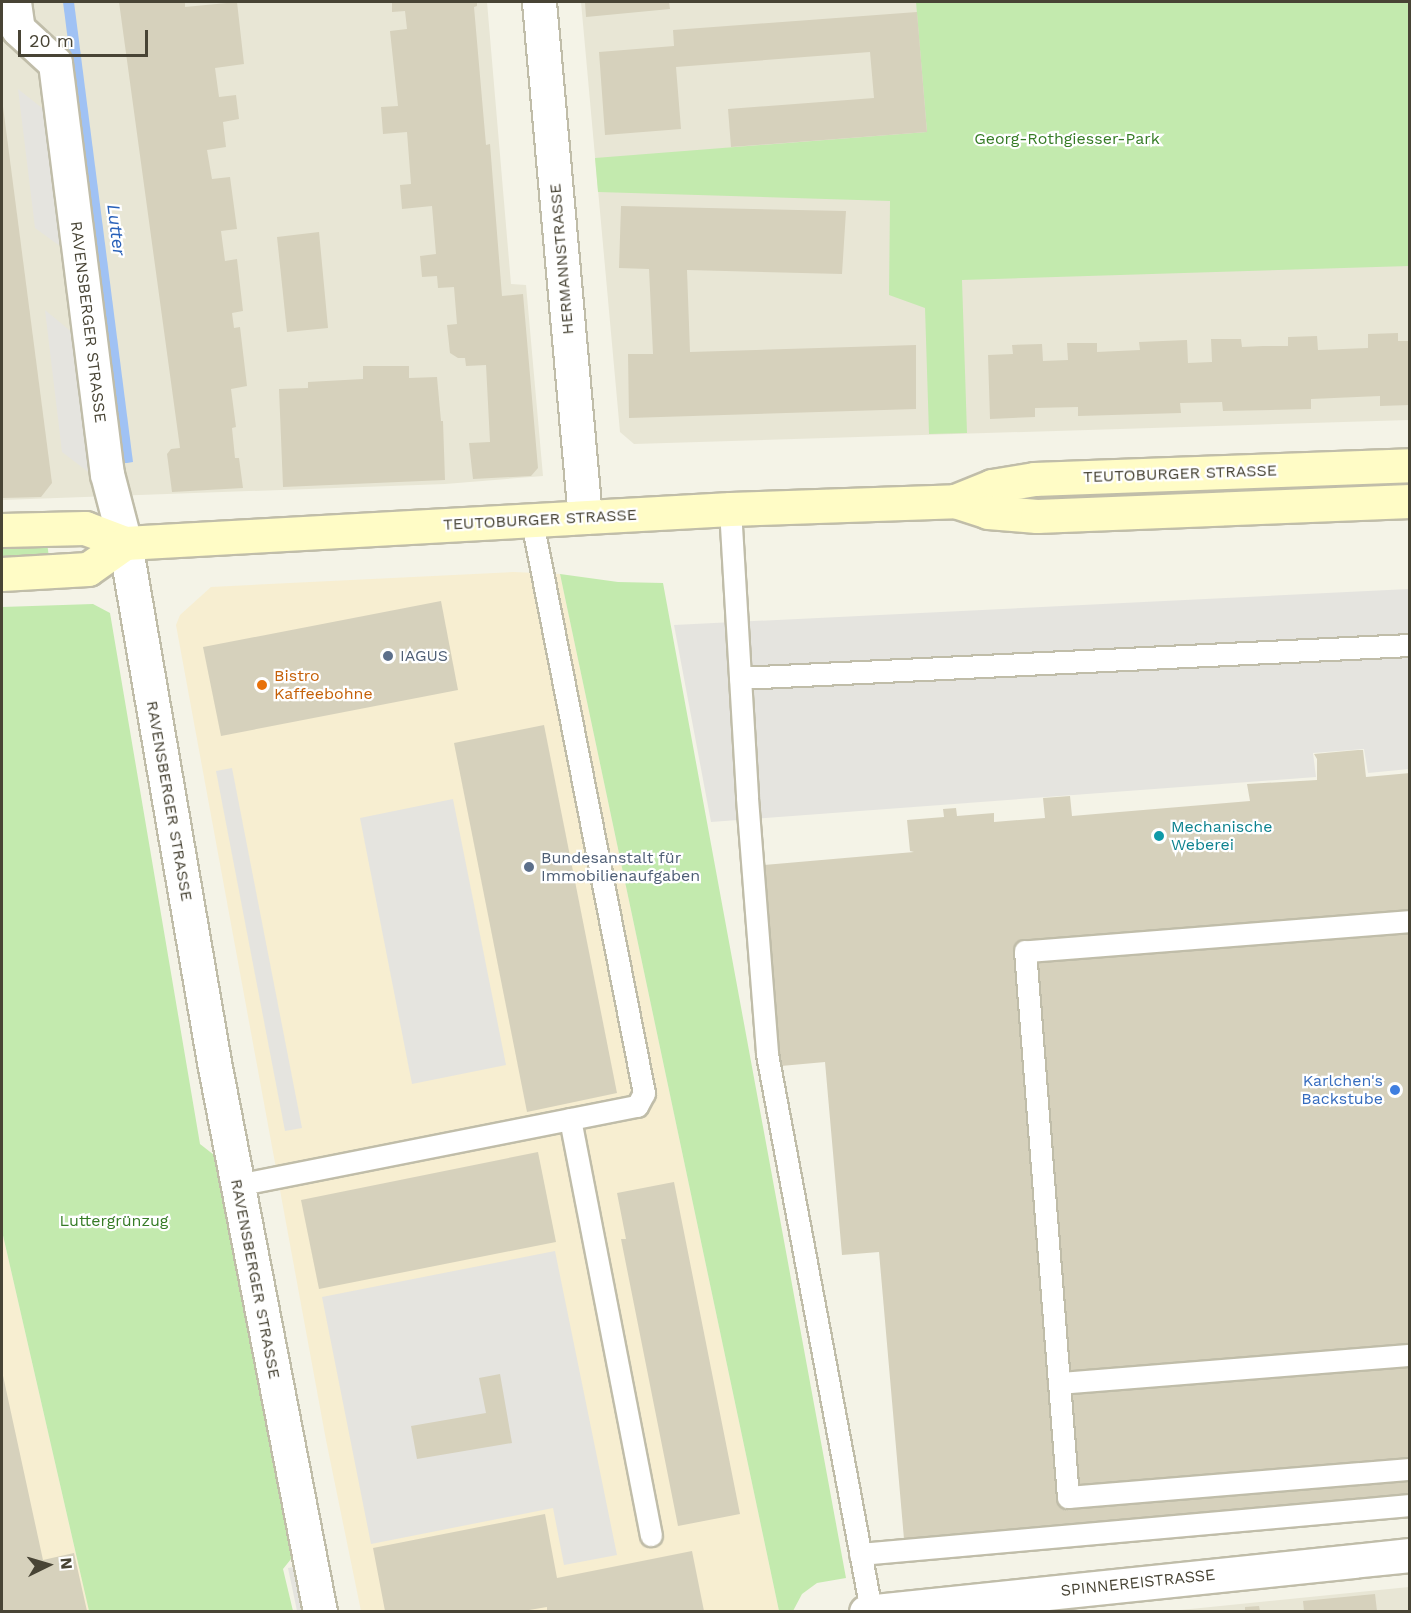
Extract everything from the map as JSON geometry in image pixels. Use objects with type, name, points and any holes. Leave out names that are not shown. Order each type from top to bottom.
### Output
[{"type":"street","name":"RAVENSBERGER STRASSE","points":[[14,2],[18,29],[55,63],[107,474],[125,543],[214,1062],[320,1611]]},
{"type":"street","name":"HERMANNSTRASSE","points":[[539,2],[585,517]]},
{"type":"street","name":"TEUTOBURGER STRASSE","points":[[2,530],[85,528],[125,543],[730,509],[955,501],[992,486],[1034,479],[1410,465]]},
{"type":"street","name":"TEUTOBURGER STRASSE","points":[[955,501],[988,512],[1037,516],[1410,501]]},
{"type":"street","points":[[2,574],[88,569],[125,543]]},
{"type":"street","name":"SPINNEREISTRASSE","points":[[868,1611],[1410,1555]]},
{"type":"lane","points":[[730,509],[767,1054],[860,1554],[868,1611]]},
{"type":"lane","points":[[237,1185],[637,1106],[644,1093],[532,521]]},
{"type":"lane","points":[[740,678],[1410,645]]},
{"type":"lane","points":[[1410,921],[1025,951],[1068,1497],[1410,1469]]},
{"type":"lane","points":[[570,1119],[651,1535]]},
{"type":"lane","points":[[1059,1383],[1410,1355]]},
{"type":"lane","points":[[860,1554],[1410,1505]]},
{"type":"shaded area","points":[[2,2],[487,2],[511,284],[526,285],[543,476],[445,484],[2,500]]},
{"type":"shaded area","points":[[581,2],[1409,2],[1409,420],[634,444],[620,432]]},
{"type":"shaded area","points":[[18,89],[47,112],[64,249],[35,228]]},
{"type":"shaded area","points":[[45,310],[74,334],[91,474],[62,452]]},
{"type":"shaded area","points":[[513,572],[560,574],[779,1611],[361,1611],[326,1440],[176,625],[180,615],[211,587]]},
{"type":"shaded area","points":[[1409,589],[1409,769],[1368,773],[1364,749],[1313,753],[1316,777],[711,822],[674,625]]},
{"type":"shaded area","points":[[232,768],[302,1128],[285,1131],[216,771]]},
{"type":"shaded area","points":[[453,799],[506,1065],[412,1084],[360,818]]},
{"type":"shaded area","points":[[2,1231],[89,1611],[2,1611]]},
{"type":"shaded area","points":[[555,1251],[617,1555],[564,1565],[553,1508],[371,1544],[322,1297]]},
{"type":"shaded area","points":[[300,1566],[310,1611],[297,1611],[288,1568]]},
{"type":"shaded area","points":[[1409,1587],[1409,1611],[1171,1611]]},
{"type":"green space","name":"Georg-Rothgiesser-Park","points":[[916,2],[1409,2],[1409,266],[962,280],[967,433],[929,434],[925,308],[889,295],[890,201],[598,192],[595,158],[927,132]]},
{"type":"green space","points":[[47,542],[49,558],[2,560],[2,544]]},
{"type":"green space","points":[[560,574],[618,582],[663,583],[846,1578],[817,1583],[802,1594],[793,1611],[779,1611]]},
{"type":"green space","name":"Luttergrünzug","points":[[93,604],[110,613],[200,1144],[214,1155],[295,1554],[283,1569],[293,1611],[89,1611],[2,1231],[2,607]]},
{"type":"water","points":[[63,2],[74,2],[133,462],[127,463],[122,463]]},
{"type":"building","points":[[119,2],[185,2],[185,7],[237,2],[244,64],[215,68],[219,97],[236,95],[239,119],[223,122],[226,147],[207,150],[212,179],[230,177],[237,229],[221,231],[225,261],[237,259],[243,311],[232,313],[234,328],[240,327],[247,386],[231,389],[236,427],[232,428],[235,458],[239,458],[243,488],[172,492],[167,454],[171,449],[180,448]]},
{"type":"building","points":[[392,2],[477,2],[477,6],[474,7],[486,145],[490,144],[502,296],[523,294],[538,468],[531,476],[473,479],[469,443],[490,442],[486,365],[466,366],[465,358],[458,358],[450,353],[447,325],[457,324],[454,287],[438,288],[437,276],[422,277],[420,256],[436,254],[432,206],[402,209],[400,185],[411,184],[407,132],[383,134],[381,107],[398,106],[390,31],[407,29],[405,11],[392,12]]},
{"type":"building","points":[[585,2],[669,2],[670,9],[586,17]]},
{"type":"building","points":[[917,12],[927,132],[731,147],[728,109],[874,98],[870,52],[676,67],[681,129],[605,135],[599,52],[674,46],[673,30]]},
{"type":"building","points":[[2,99],[52,483],[41,497],[2,498]]},
{"type":"building","points":[[621,206],[846,211],[842,274],[687,270],[690,352],[916,345],[916,409],[629,418],[628,354],[653,354],[649,269],[619,268]]},
{"type":"building","points":[[319,232],[328,328],[287,332],[277,237]]},
{"type":"building","points":[[1398,333],[1398,341],[1410,341],[1410,405],[1380,406],[1380,396],[1311,399],[1311,409],[1223,411],[1222,402],[1180,403],[1181,413],[1078,416],[1078,407],[1035,408],[1035,417],[990,419],[988,355],[1013,354],[1012,345],[1042,344],[1043,361],[1068,360],[1067,343],[1097,343],[1097,352],[1140,350],[1139,342],[1187,340],[1188,363],[1212,362],[1211,339],[1241,339],[1242,347],[1288,346],[1288,337],[1317,336],[1318,350],[1368,348],[1368,334]]},
{"type":"building","points":[[363,366],[409,366],[409,378],[437,377],[441,421],[443,421],[445,480],[283,487],[279,389],[308,388],[308,382],[363,379]]},
{"type":"building","points":[[441,601],[458,690],[221,736],[203,647]]},
{"type":"building","points":[[544,725],[617,1093],[527,1112],[454,743]]},
{"type":"building","points":[[1363,750],[1366,777],[1410,773],[1410,1495],[904,1539],[879,1252],[842,1255],[825,1062],[781,1066],[764,865],[914,852],[910,851],[907,820],[944,817],[943,809],[956,808],[957,816],[994,813],[994,822],[1045,818],[1043,798],[1070,796],[1072,816],[1250,801],[1247,784],[1317,780],[1317,759],[1314,754]]},
{"type":"building","points":[[538,1152],[556,1242],[319,1289],[301,1200]]},
{"type":"building","points":[[674,1182],[740,1514],[678,1526],[621,1239],[626,1239],[617,1193]]},
{"type":"building","points":[[2,1371],[43,1560],[74,1553],[87,1611],[2,1611]]},
{"type":"building","points":[[500,1374],[512,1443],[417,1459],[411,1426],[486,1413],[479,1378]]},
{"type":"building","points":[[545,1514],[557,1578],[692,1551],[704,1611],[547,1611],[547,1607],[523,1611],[385,1611],[373,1548]]},
{"type":"building","points":[[1375,1594],[1377,1611],[1304,1611],[1303,1601]]},
{"type":"building","points":[[1259,1606],[1260,1611],[1245,1611],[1245,1607]]},
{"type":"place","name":"IAGUS","points":[[388,656]]},
{"type":"place","name":"Bistro Kaffeebohne","points":[[262,685]]},
{"type":"place","name":"Mechanische Weberei","points":[[1159,836]]},
{"type":"place","name":"Bundesanstalt für Immobilienaufgaben","points":[[529,867]]},
{"type":"place","name":"Karlchen's Backstube","points":[[1395,1090]]},
{"type":"water label","name":"Lutter","points":[[116,230]]}]
